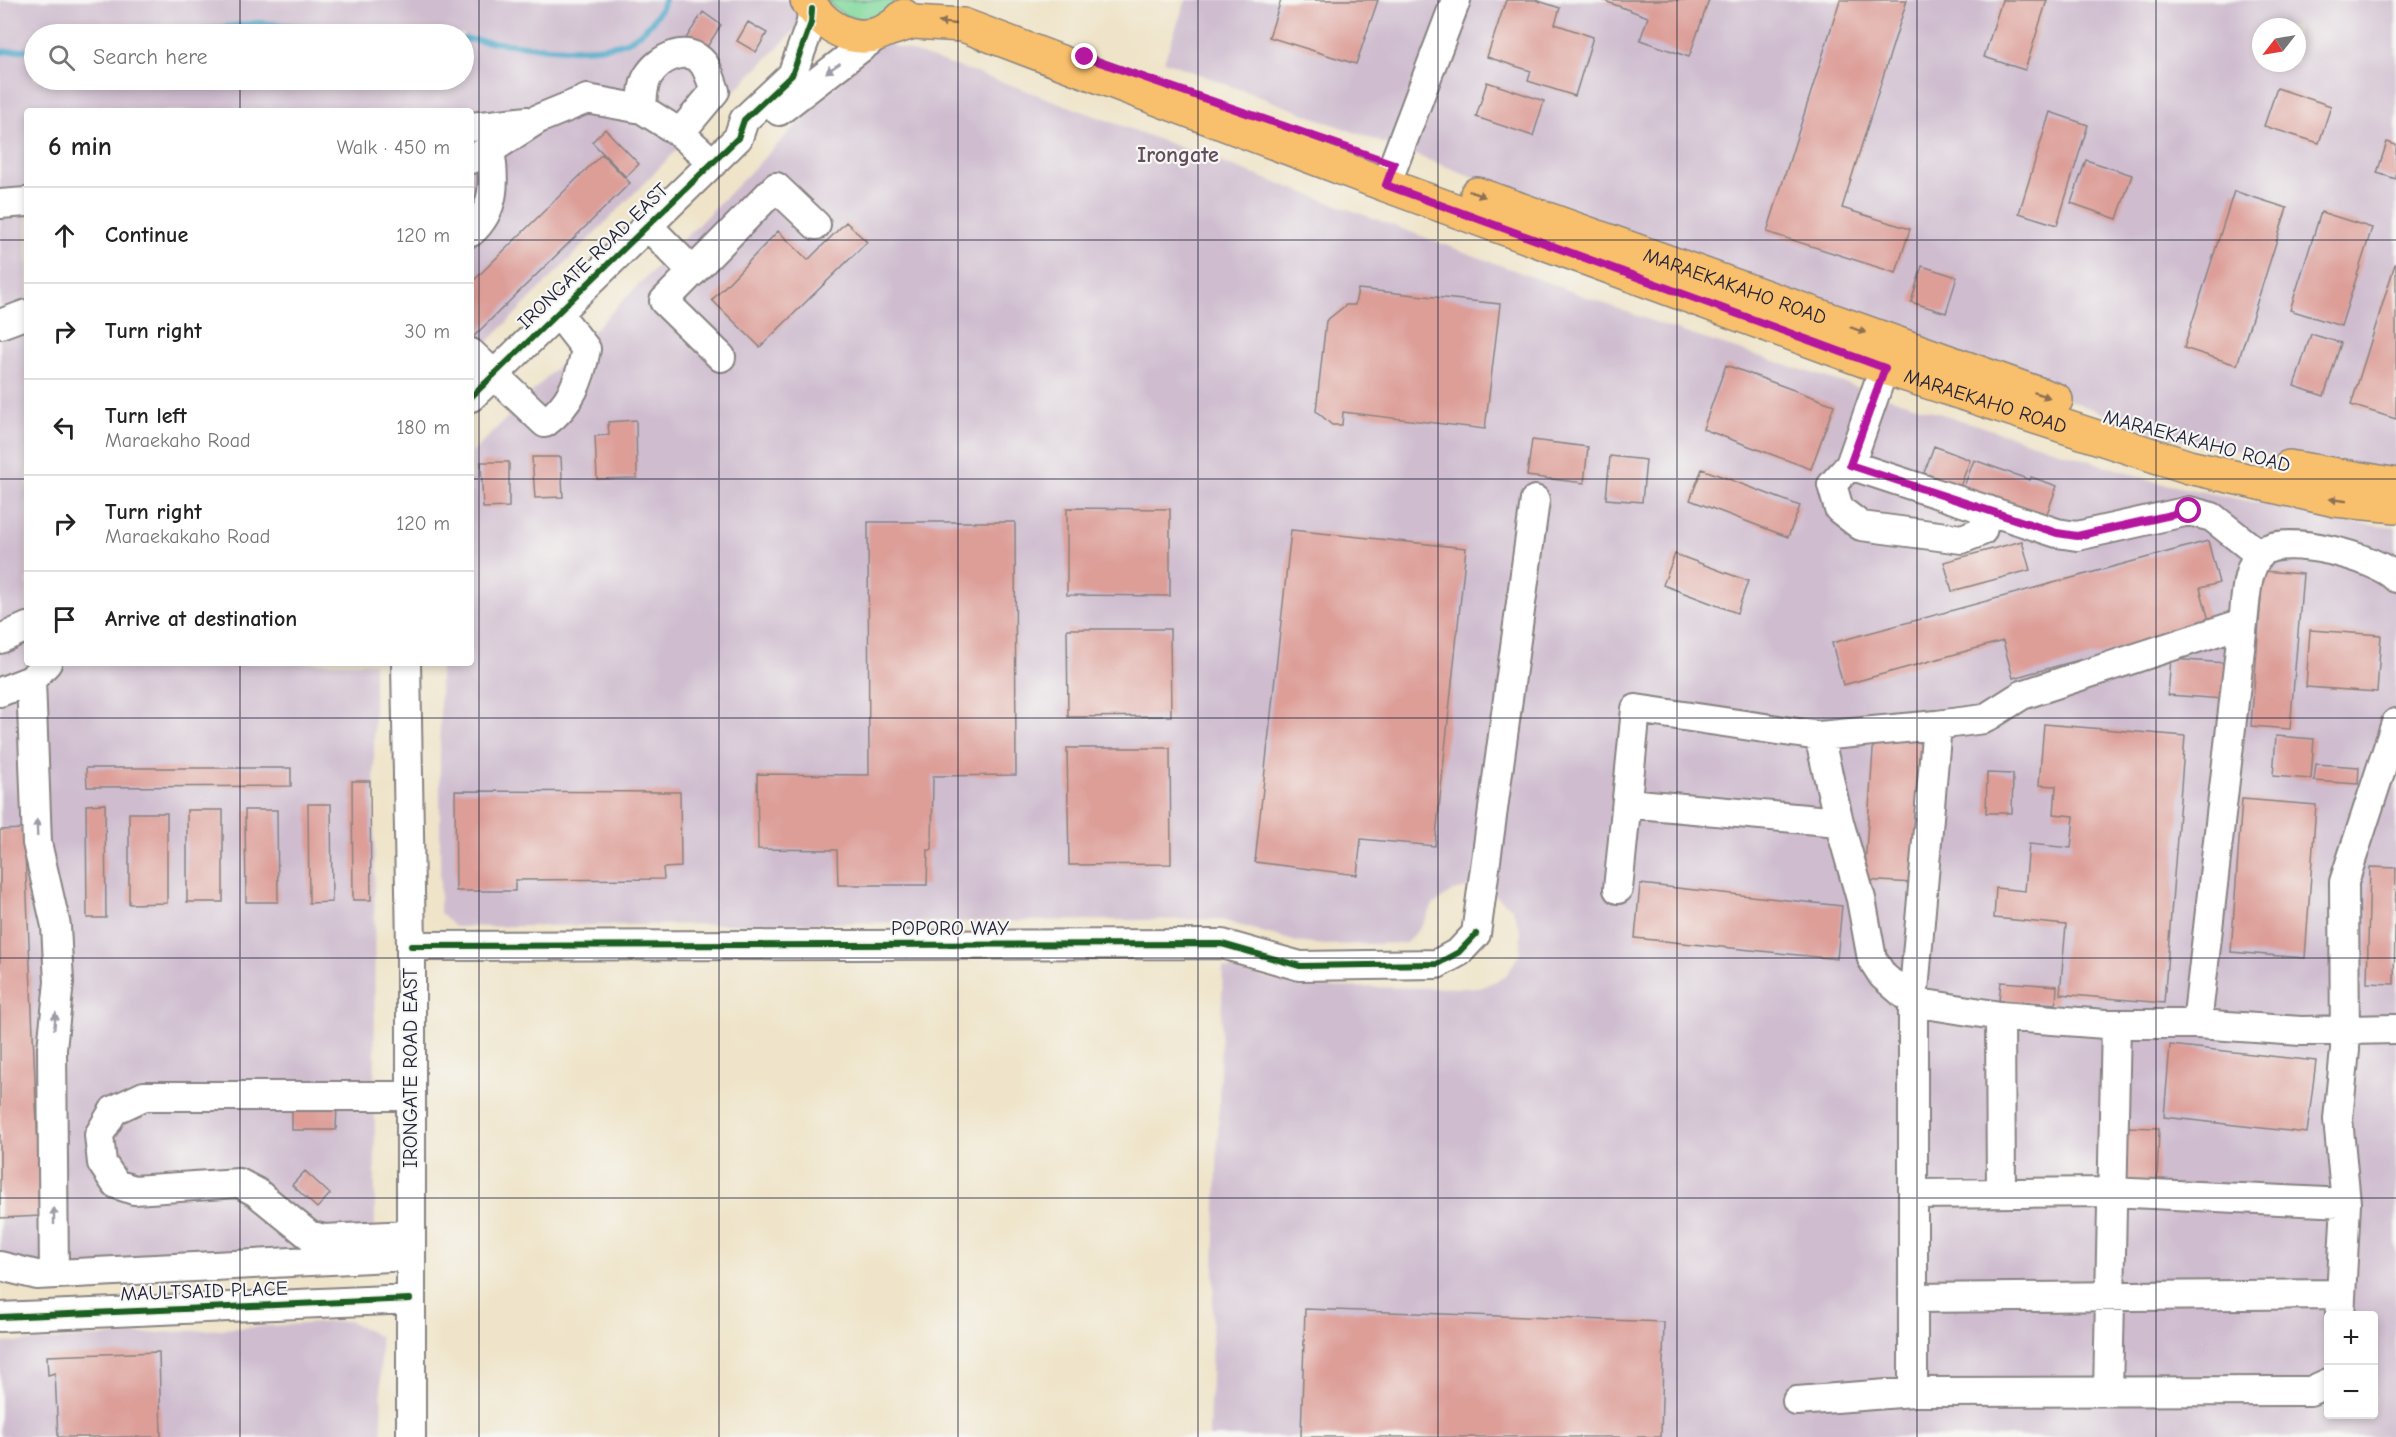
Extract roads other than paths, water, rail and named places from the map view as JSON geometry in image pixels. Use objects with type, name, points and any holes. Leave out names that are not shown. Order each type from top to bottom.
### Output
[{"type":"main road","points":[[884,31],[903,18],[914,0]]},
{"type":"main road","points":[[962,0],[992,20],[1083,64]]},
{"type":"main road","points":[[809,4],[831,28],[849,35],[884,31],[913,22],[963,25],[1083,64],[1390,175]]},
{"type":"main road","name":"MARAEKAHO ROAD","points":[[1390,175],[1889,355],[2189,467],[2335,500],[2396,506]]},
{"type":"main road","name":"MARAEKAKAHO ROAD","points":[[1889,355],[2145,431],[2328,476],[2396,485]]},
{"type":"street","points":[[1390,175],[1456,0]]},
{"type":"street","points":[[738,138],[744,120],[792,75],[811,23],[809,4]]},
{"type":"street","points":[[738,138],[756,132],[793,98],[884,31]]},
{"type":"street","points":[[642,109],[643,91],[648,76],[662,62],[676,53],[690,55],[703,62],[715,91],[680,132]]},
{"type":"street","points":[[474,229],[480,224],[494,191],[481,154],[538,119],[587,99],[642,109],[680,132],[713,163]]},
{"type":"street","points":[[474,127],[538,119]]},
{"type":"street","name":"IRONGATE ROAD EAST","points":[[474,394],[738,138]]},
{"type":"street","points":[[721,357],[664,301],[776,187],[816,225]]},
{"type":"street","points":[[0,204],[24,202]]},
{"type":"street","points":[[648,226],[693,272]]},
{"type":"street","points":[[474,356],[545,423],[554,416],[574,391],[586,349],[558,313]]},
{"type":"street","points":[[0,324],[24,315]]},
{"type":"street","points":[[1889,355],[1850,465],[1832,485],[1839,509],[1861,526],[1962,539],[1982,531],[1988,510]]},
{"type":"street","points":[[1850,465],[2057,533],[2077,536],[2189,511],[2212,517],[2260,555]]},
{"type":"street","name":"POPORO WAY","points":[[411,946],[1222,944],[1300,966],[1437,964],[1459,952],[1476,934],[1535,500]]},
{"type":"street","points":[[2197,1024],[2243,623],[2252,567],[2262,551],[2283,544],[2321,548],[2378,566],[2396,578]]},
{"type":"street","points":[[1618,890],[1636,709],[1819,736],[1984,719],[2022,694],[2243,623]]},
{"type":"street","points":[[0,639],[24,628]]},
{"type":"street","name":"IRONGATE ROAD EAST","points":[[406,666],[411,946],[411,1437]]},
{"type":"street","points":[[0,692],[39,671],[37,843],[56,926],[58,982],[52,1049],[54,1274]]},
{"type":"street","points":[[1914,1298],[2109,1295],[2341,1305],[2346,1203],[2338,1119],[2345,1030],[2344,882],[2396,723]]},
{"type":"street","points":[[1913,1392],[1913,1002],[1937,725]]},
{"type":"street","points":[[1819,736],[1839,822],[1861,898],[1872,959],[1883,976],[1913,1002],[2000,1016],[2116,1024],[2197,1024],[2345,1030],[2396,1029]]},
{"type":"street","points":[[1627,803],[1839,822]]},
{"type":"street","points":[[2000,1016],[2001,1193]]},
{"type":"street","points":[[2108,1391],[2110,1192],[2116,1024]]},
{"type":"street","points":[[410,1245],[324,1239],[309,1235],[256,1192],[239,1183],[134,1190],[116,1184],[102,1162],[99,1135],[114,1110],[144,1096],[411,1096]]},
{"type":"street","points":[[1914,1194],[2110,1192],[2346,1203]]},
{"type":"street","points":[[0,1266],[37,1275],[410,1245]]},
{"type":"street","name":"MAULTSAID PLACE","points":[[0,1317],[410,1299]]},
{"type":"street","points":[[1797,1401],[1913,1392],[2310,1391],[2324,1385]]},
{"type":"waterway","points":[[474,40],[563,49],[620,44],[641,33],[665,0]]},
{"type":"waterway","points":[[250,24],[271,24]]},
{"type":"waterway","points":[[0,52],[24,50]]},
{"type":"district","name":"Irongate","points":[[1178,155]]}]
